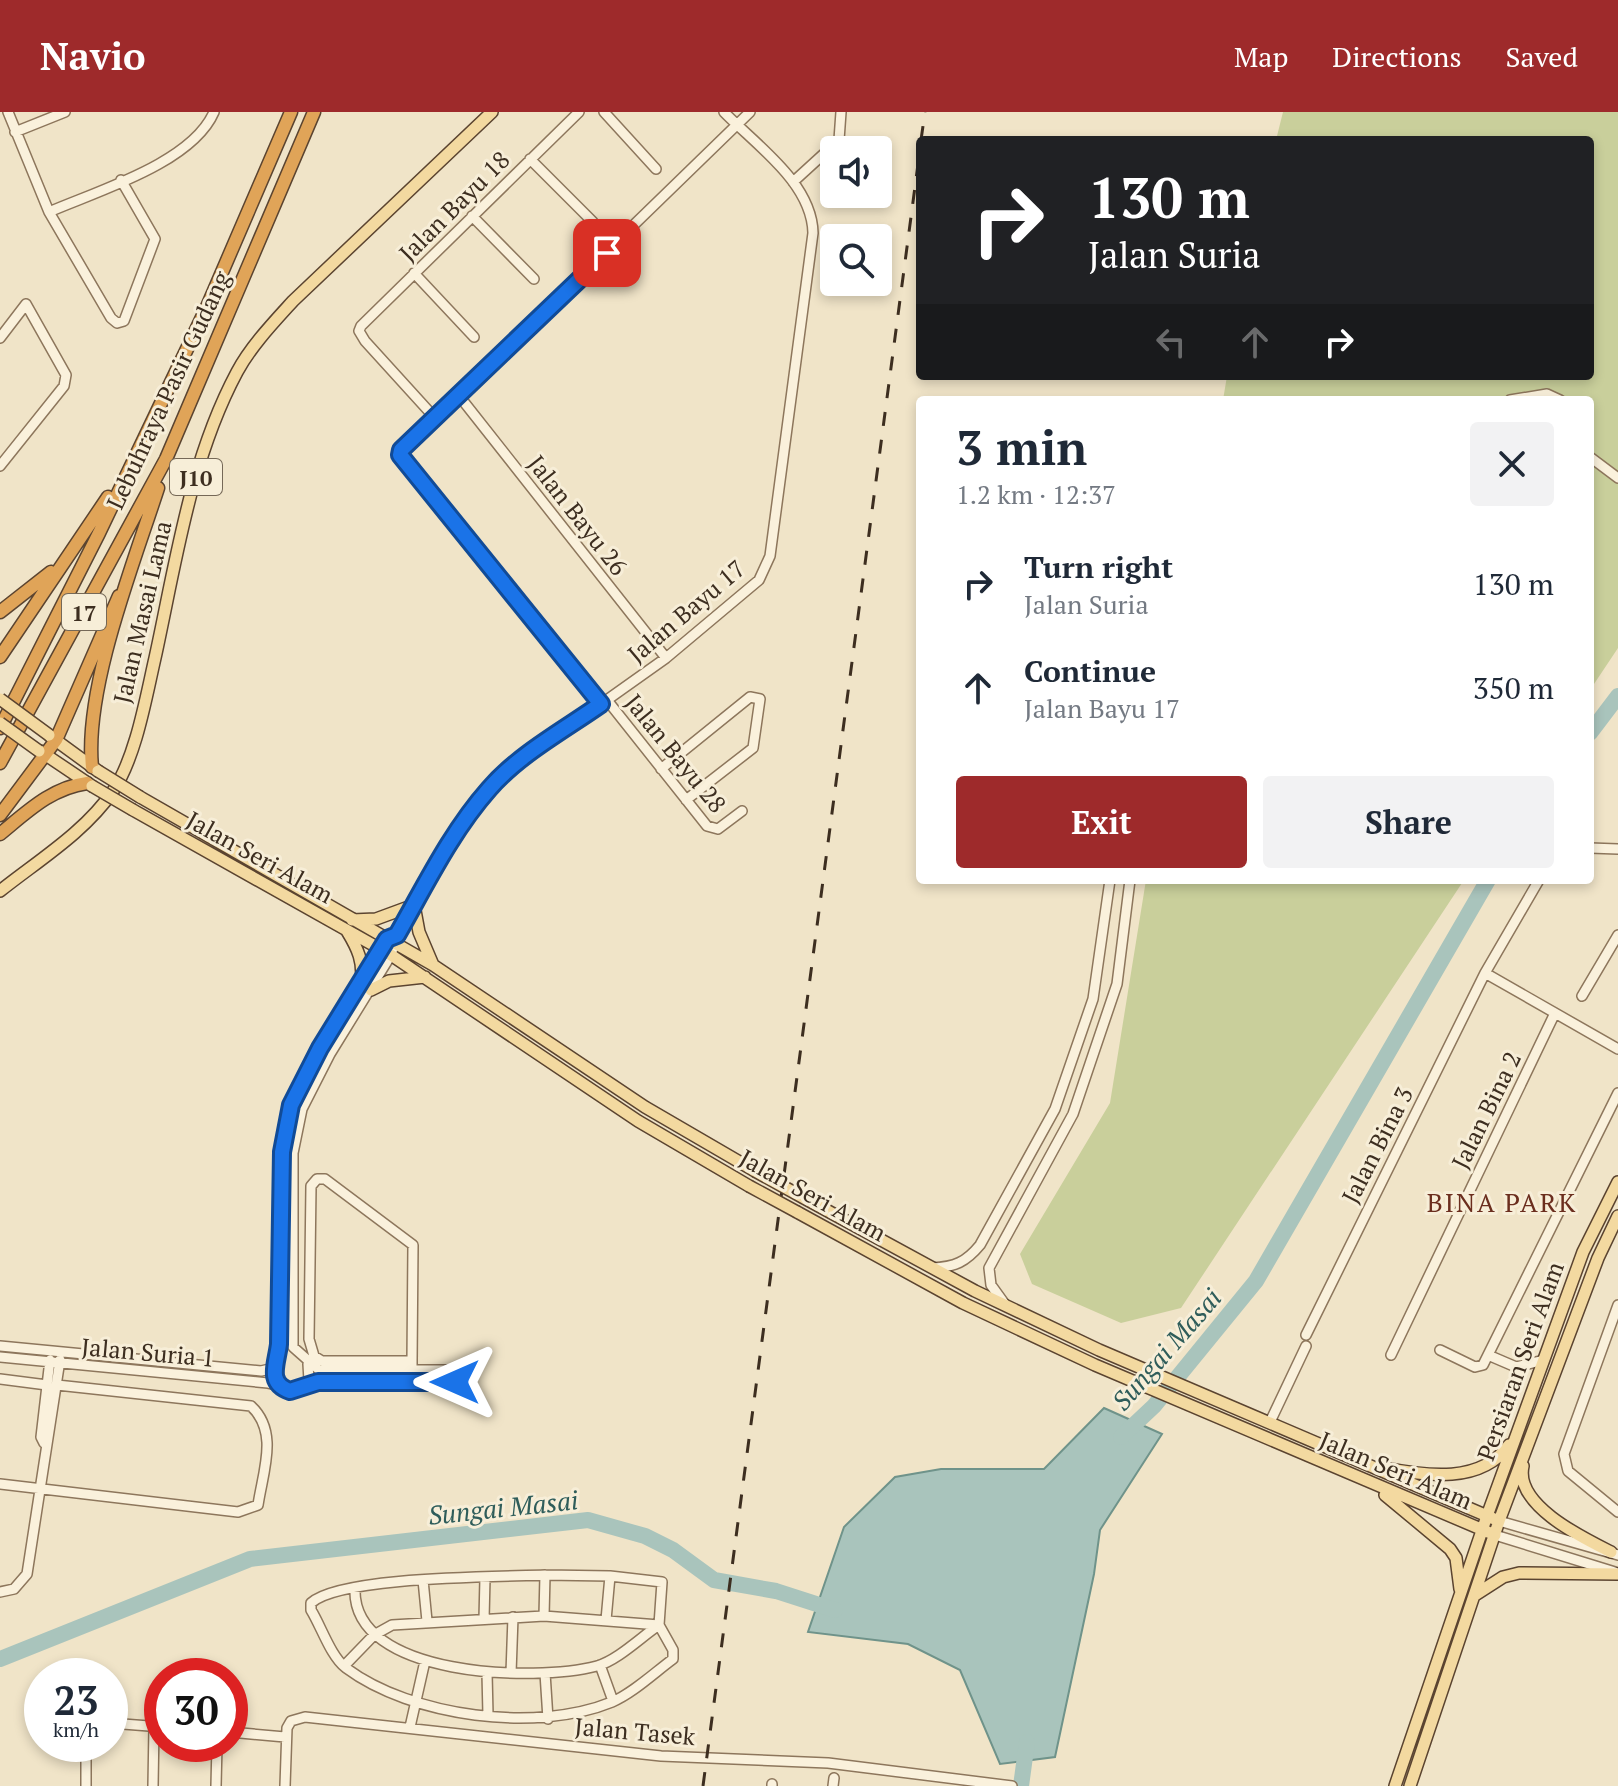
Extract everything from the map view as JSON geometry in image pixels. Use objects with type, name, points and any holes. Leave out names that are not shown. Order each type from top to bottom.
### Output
[{"type":"highway","name":"Lebuhraya Pasir Gudang","points":[[0,725],[99,533],[207,307],[291,112]]},
{"type":"highway","name":"Lebuhraya Pasir Gudang","points":[[0,763],[166,459],[314,112]]},
{"type":"highway","points":[[95,769],[90,743],[94,705],[166,459]]},
{"type":"highway","points":[[0,657],[128,467]]},
{"type":"highway","points":[[0,612],[34,589],[83,536]]},
{"type":"highway","points":[[0,815],[52,738],[131,572]]},
{"type":"highway","points":[[0,834],[36,804],[63,788],[89,785]]},
{"type":"main road","name":"Jalan Masai Lama","points":[[0,891],[82,825],[115,788],[138,729],[192,487],[237,372],[263,334],[293,301],[492,112]]},
{"type":"main road","name":"Jalan Seri Alam","points":[[0,699],[95,769],[349,925]]},
{"type":"main road","name":"Jalan Seri Alam","points":[[0,725],[89,785],[133,810],[349,925],[433,965],[645,1107],[932,1268],[1154,1373],[1499,1521]]},
{"type":"main road","points":[[426,977],[403,978],[366,986],[360,954],[349,925],[414,905],[419,932],[433,965]]},
{"type":"main road","name":"Jalan Seri Alam","points":[[390,945],[426,977],[638,1121],[749,1186],[963,1303],[1148,1388],[1495,1535]]},
{"type":"main road","name":"Persiaran Seri Alam","points":[[1395,1786],[1487,1516],[1583,1252],[1618,1182]]},
{"type":"main road","name":"Persiaran Seri Alam","points":[[1410,1786],[1499,1521],[1598,1258],[1618,1216]]},
{"type":"main road","points":[[1361,1463],[1414,1474],[1471,1472],[1502,1455],[1518,1432]]},
{"type":"main road","points":[[1530,1438],[1522,1473],[1531,1498],[1551,1517],[1614,1553]]},
{"type":"main road","points":[[1357,1477],[1392,1499],[1450,1549],[1456,1558],[1460,1597]]},
{"type":"main road","points":[[1475,1595],[1503,1577],[1519,1573],[1618,1573]]},
{"type":"street","points":[[8,112],[49,212],[111,318],[117,323],[124,321],[155,239],[121,180]]},
{"type":"street","points":[[15,132],[65,112]]},
{"type":"street","points":[[49,212],[180,152],[210,121],[214,112]]},
{"type":"street","name":"Jalan Bayu 18","points":[[435,418],[359,331],[363,322],[579,112]]},
{"type":"street","points":[[604,112],[656,169]]},
{"type":"street","name":"Jalan Bayu 17","points":[[366,986],[445,851],[488,789],[514,766],[666,658],[759,580],[770,556],[813,214],[793,182],[724,112]]},
{"type":"street","points":[[435,418],[750,112]]},
{"type":"street","points":[[793,182],[839,140],[841,112]]},
{"type":"street","points":[[530,159],[593,222]]},
{"type":"street","points":[[472,216],[534,279]]},
{"type":"street","points":[[414,273],[474,337]]},
{"type":"street","points":[[0,338],[26,304],[66,375],[64,386],[0,466]]},
{"type":"street","name":"Jalan Bayu 26","points":[[460,397],[666,658]]},
{"type":"street","name":"Jalan Bayu 28","points":[[435,418],[400,452],[604,702],[714,830],[742,811]]},
{"type":"street","points":[[1594,460],[1618,478]]},
{"type":"street","points":[[661,769],[750,697],[760,699],[752,750],[686,800]]},
{"type":"street","points":[[1594,848],[1618,849]]},
{"type":"street","points":[[932,1268],[951,1267],[968,1260],[980,1245],[1055,1109],[1093,999],[1109,884]]},
{"type":"street","points":[[1005,1305],[991,1285],[989,1268],[1073,1114],[1117,984],[1130,884]]},
{"type":"street","name":"Jalan Bina 3","points":[[1270,1422],[1306,1340],[1485,973],[1537,884]]},
{"type":"street","points":[[1582,996],[1618,935]]},
{"type":"street","points":[[1485,973],[1618,1049]]},
{"type":"street","points":[[366,986],[302,1109],[293,1153],[291,1344],[308,1364],[319,1370],[412,1365]]},
{"type":"street","points":[[366,986],[320,1048],[291,1105],[282,1152],[275,1365],[279,1386],[295,1391],[307,1384],[455,1382],[459,1376],[453,1370],[412,1365],[322,1361],[314,1356],[309,1339],[311,1186],[317,1179],[325,1179],[413,1245],[412,1365],[412,1382]]},
{"type":"street","name":"Jalan Bina 2","points":[[1391,1355],[1555,1013]]},
{"type":"street","points":[[1440,1350],[1475,1367],[1483,1365],[1618,1093]]},
{"type":"street","points":[[292,1281],[298,1306],[310,1311]]},
{"type":"street","points":[[1618,1305],[1564,1446],[1564,1463],[1590,1492],[1618,1512]]},
{"type":"street","points":[[0,1346],[55,1358],[49,1438],[44,1443],[26,1577],[14,1589],[0,1592]]},
{"type":"street","points":[[275,1365],[287,1355],[299,1355]]},
{"type":"street","points":[[1488,1355],[1516,1367],[1544,1360]]},
{"type":"street","name":"Jalan Suria 1","points":[[0,1357],[261,1371],[275,1365]]},
{"type":"street","name":"Jalan Suria 1","points":[[55,1358],[279,1386]]},
{"type":"street","points":[[307,1384],[310,1376],[308,1364]]},
{"type":"street","points":[[0,1379],[251,1406],[261,1416],[268,1434],[258,1505],[238,1512],[0,1484]]},
{"type":"street","name":"Jalan Seri Alam","points":[[1499,1521],[1614,1553]]},
{"type":"street","name":"Jalan Seri Alam","points":[[1495,1535],[1618,1573]]},
{"type":"street","points":[[544,1616],[545,1575]]},
{"type":"street","points":[[545,1575],[610,1576],[662,1582],[659,1625],[673,1650],[673,1659],[613,1701],[548,1719],[488,1715],[413,1702],[344,1666],[311,1603],[355,1588],[423,1580],[545,1575]]},
{"type":"street","points":[[606,1620],[610,1576]]},
{"type":"street","points":[[484,1619],[485,1578]]},
{"type":"street","points":[[423,1580],[427,1621]]},
{"type":"street","points":[[355,1588],[357,1612],[374,1635],[425,1661],[487,1673],[545,1673],[600,1665],[659,1625]]},
{"type":"street","points":[[344,1666],[374,1635],[392,1625],[544,1616],[659,1625]]},
{"type":"street","points":[[511,1673],[513,1617]]},
{"type":"street","points":[[410,1727],[413,1702],[425,1661]]},
{"type":"street","points":[[600,1665],[613,1701]]},
{"type":"street","points":[[487,1673],[488,1715]]},
{"type":"street","points":[[545,1673],[548,1719]]},
{"type":"street","name":"Jalan Tasek","points":[[285,1737],[291,1721],[298,1717],[661,1756],[828,1763],[1011,1786]]},
{"type":"street","points":[[248,1734],[285,1737],[285,1786]]},
{"type":"street","points":[[86,1762],[86,1786]]},
{"type":"street","points":[[153,1786],[155,1762]]},
{"type":"street","points":[[216,1786],[217,1762]]},
{"type":"green space","points":[[1283,112],[1618,112],[1618,648],[1594,684],[1594,396],[1224,396],[1226,380],[1594,380],[1594,136],[1277,136]]},
{"type":"green space","points":[[1145,884],[1461,884],[1181,1308],[1121,1323],[1032,1284],[1020,1254],[1110,1103]]},
{"type":"water","points":[[1104,1408],[1162,1434],[1100,1530],[1094,1574],[1055,1757],[1000,1764],[960,1670],[908,1644],[808,1632],[844,1527],[895,1477],[941,1469],[1044,1469]]},
{"type":"waterway","name":"Sungai Masai","points":[[1594,728],[1618,696]]},
{"type":"waterway","name":"Sungai Masai","points":[[1121,1437],[1154,1406],[1256,1281],[1486,884]]},
{"type":"waterway","name":"Sungai Masai","points":[[0,1659],[250,1559],[588,1520],[645,1536],[673,1550],[714,1580],[776,1591],[835,1610]]},
{"type":"waterway","points":[[1021,1786],[1027,1742]]},
{"type":"railway","points":[[922,136],[925,112]]},
{"type":"railway","points":[[703,1786],[916,179]]},
{"type":"district","name":"BINA PARK","points":[[1502,1202]]},
{"type":"route","points":[[455,1382],[318,1382],[290,1391],[284,1390],[275,1381],[273,1374],[279,1344],[282,1152],[291,1105],[320,1048],[387,939],[397,935],[445,851],[488,789],[514,766],[601,704],[400,455],[401,450],[460,397],[607,253]]}]
